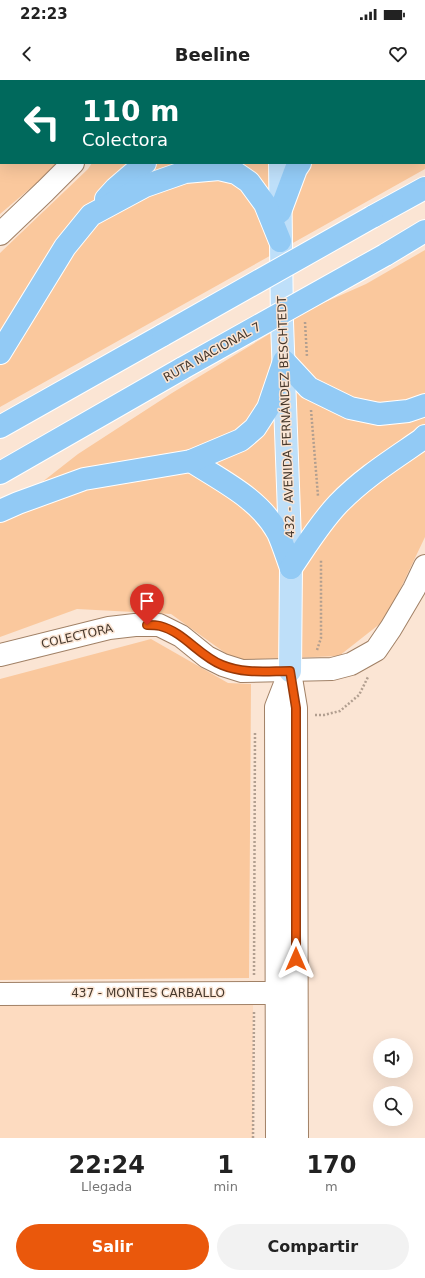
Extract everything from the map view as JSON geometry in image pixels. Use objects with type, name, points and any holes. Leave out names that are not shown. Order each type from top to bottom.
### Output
[{"type":"highway","points":[[0,353],[65,247],[91,215],[116,188],[144,164]]},
{"type":"highway","points":[[280,212],[296,169],[299,164]]},
{"type":"highway","points":[[91,215],[152,183],[185,172],[219,169],[236,173],[249,182],[265,204],[280,241]]},
{"type":"highway","points":[[0,427],[425,188]]},
{"type":"highway","name":"RUTA NACIONAL 7","points":[[0,473],[425,232]]},
{"type":"highway","points":[[0,511],[84,479],[191,461],[241,440],[255,428],[268,408],[284,361],[309,388],[350,408],[379,414],[408,411],[425,405]]},
{"type":"highway","points":[[291,568],[320,526],[338,504],[370,475],[425,436]]},
{"type":"highway","points":[[191,461],[237,490],[262,510],[278,533],[291,568]]},
{"type":"main road","name":"432 - AVENIDA FERNÁNDEZ BESCHTEDT","points":[[280,164],[280,241],[291,568],[290,671]]},
{"type":"street","points":[[0,234],[72,164]]},
{"type":"street","name":"COLECTORA","points":[[0,655],[109,628],[135,625],[159,625],[181,636],[207,657],[222,665],[242,671],[332,669],[351,664],[376,650],[392,628],[425,566]]},
{"type":"street","name":"432 - AVENIDA FERNÁNDEZ BESCHTEDT","points":[[277,1138],[287,991],[296,708],[290,671]]},
{"type":"street","name":"432 - AVENIDA FERNÁNDEZ BESCHTEDT","points":[[290,671],[276,707],[287,991],[297,1138]]},
{"type":"street","name":"437 - MONTES CARBALLO","points":[[0,994],[254,993],[287,991]]},
{"type":"path","points":[[296,708],[311,715],[324,715],[340,711],[359,695],[370,672],[376,650]]},
{"type":"path","points":[[253,1138],[255,731]]},
{"type":"shaded area","points":[[0,164],[59,164],[0,214]]},
{"type":"shaded area","points":[[91,164],[425,164],[425,169],[0,407],[0,253],[88,169]]},
{"type":"shaded area","points":[[425,250],[425,537],[386,619],[339,656],[235,660],[171,614],[77,609],[0,637],[0,515],[78,454],[172,393],[314,307],[366,284]]},
{"type":"shaded area","points":[[151,639],[228,683],[251,684],[249,978],[0,980],[0,679]]},
{"type":"shaded area","points":[[253,1001],[253,1138],[0,1138],[0,1002]]},
{"type":"route","points":[[147,625],[159,625],[181,636],[207,657],[222,665],[242,671],[290,671],[296,708],[296,959]]}]
